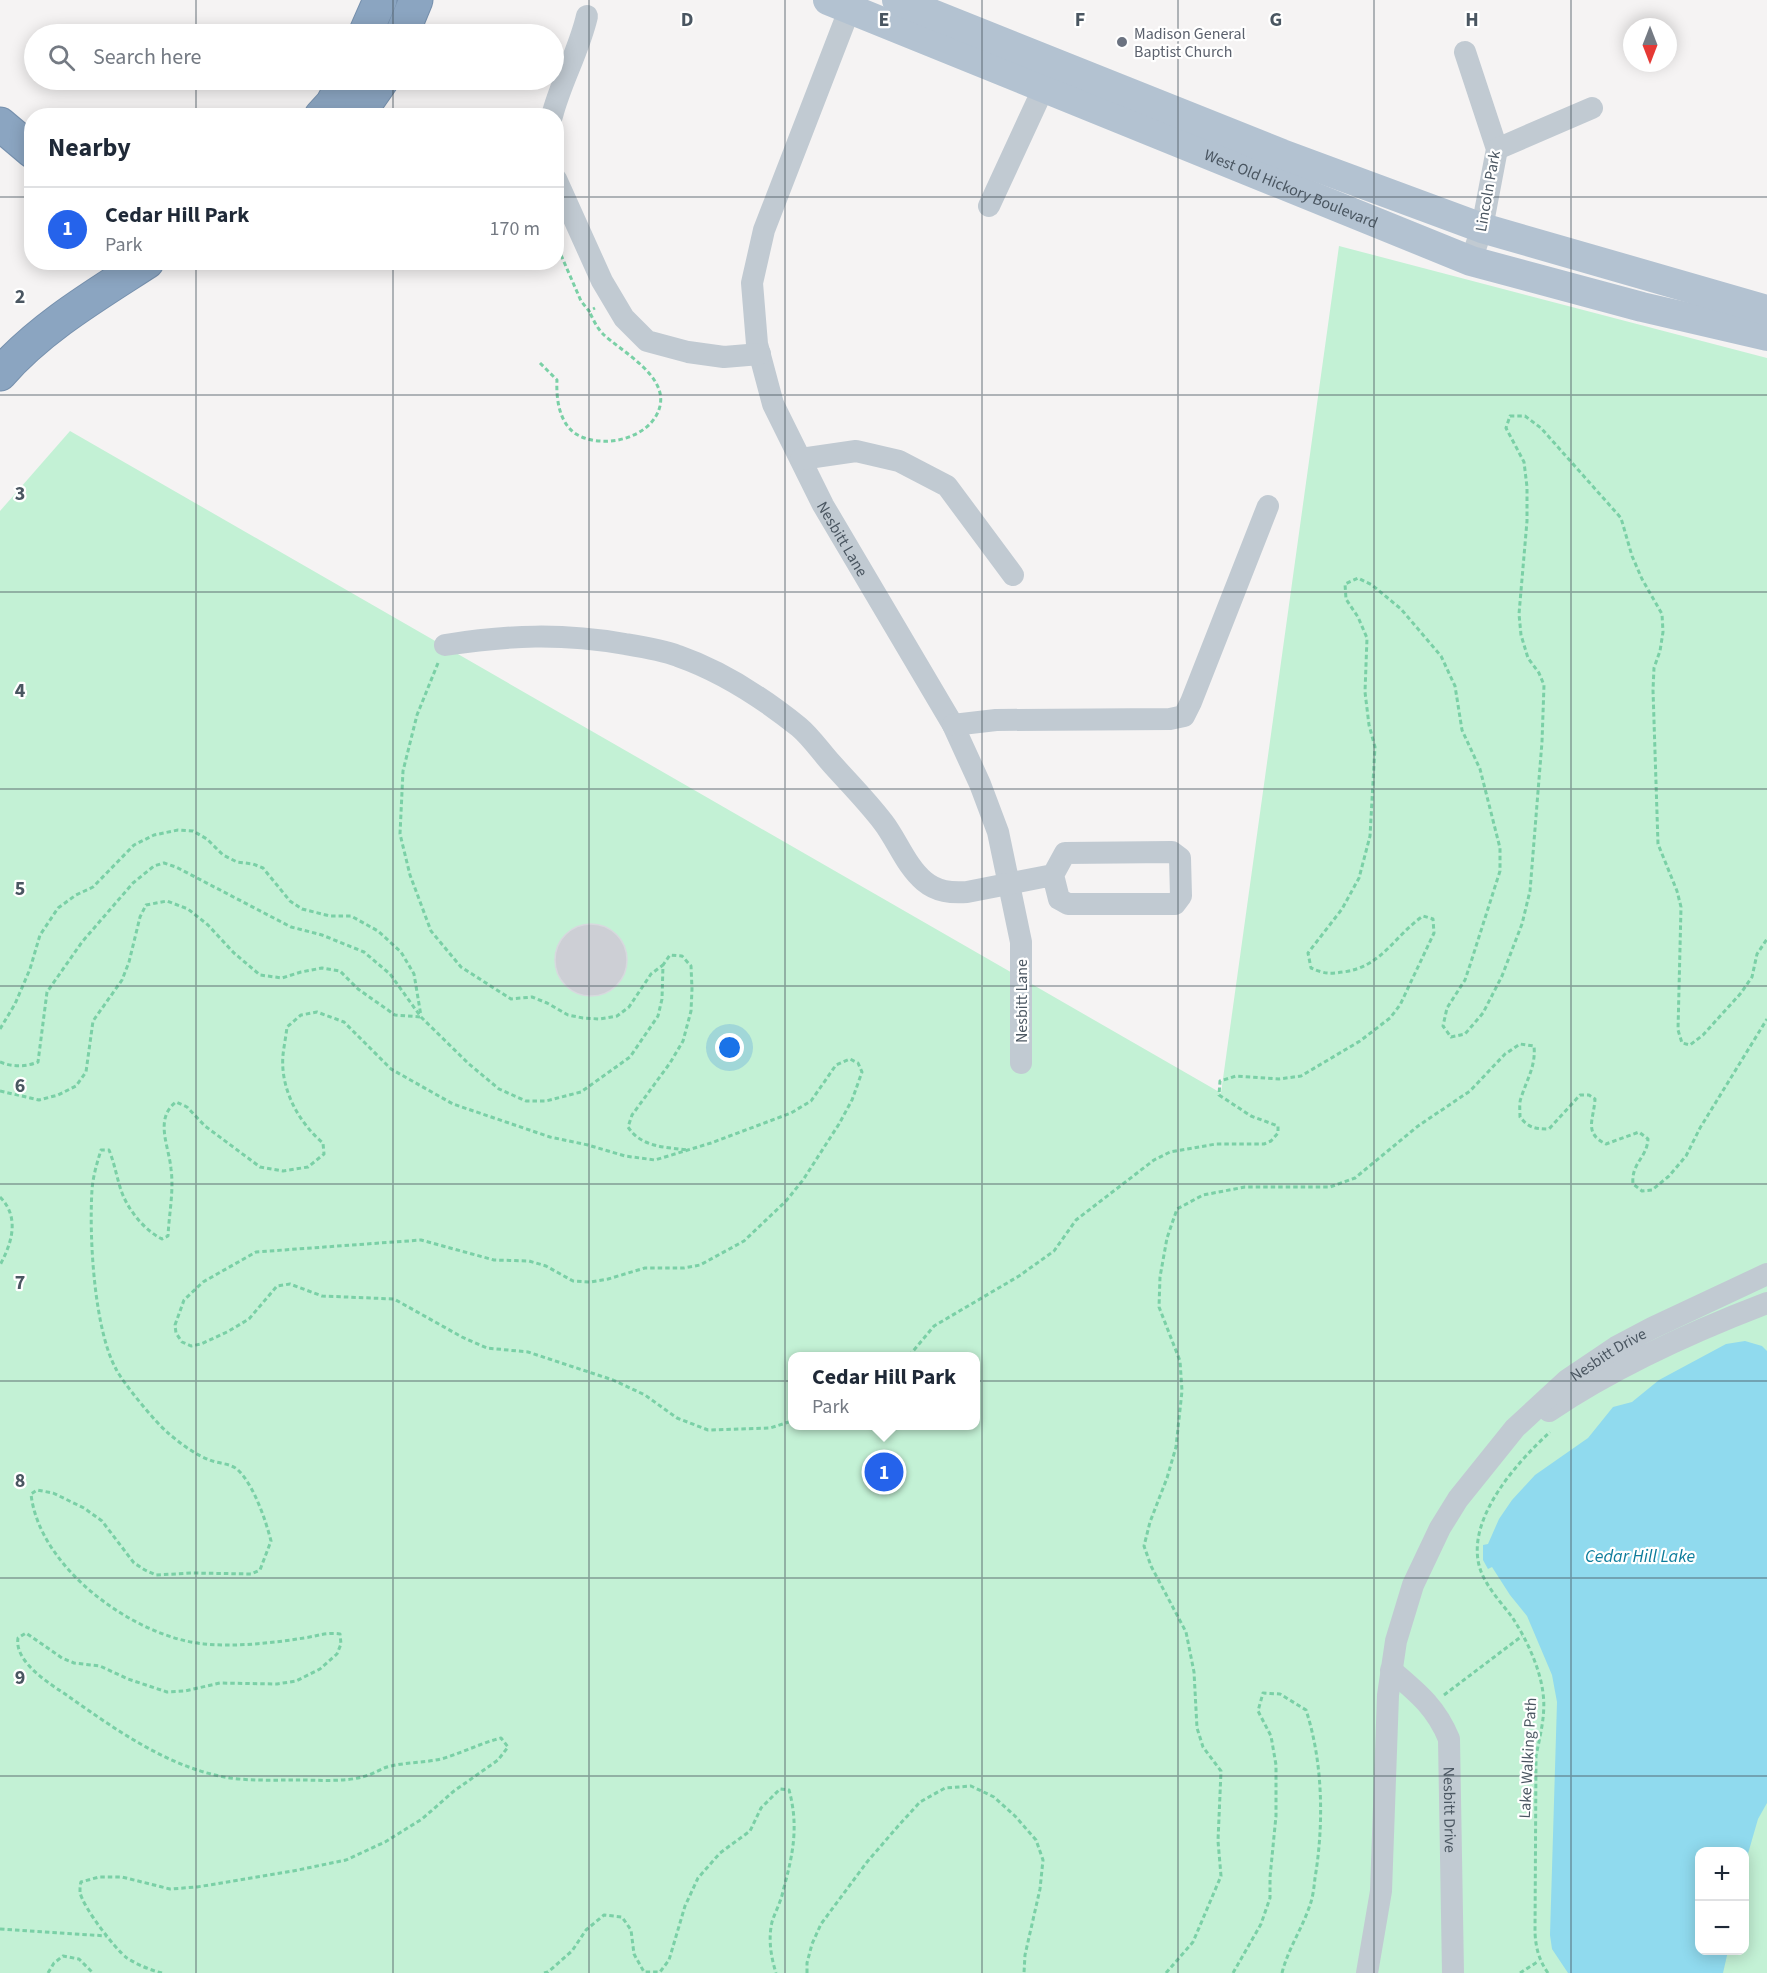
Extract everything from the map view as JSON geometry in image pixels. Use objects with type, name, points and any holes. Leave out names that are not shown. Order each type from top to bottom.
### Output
[{"type":"highway","points":[[365,24],[368,0]]},
{"type":"highway","points":[[368,24],[380,0]]},
{"type":"highway","points":[[406,24],[416,0]]},
{"type":"highway","points":[[328,108],[340,90]]},
{"type":"highway","points":[[363,108],[375,90]]},
{"type":"highway","points":[[0,124],[24,144]]},
{"type":"highway","points":[[0,374],[39,336],[135,270]]},
{"type":"main road","name":"West Old Hickory Boulevard","points":[[897,0],[1278,167],[1341,192],[1471,261],[1642,307],[1767,336]]},
{"type":"main road","name":"West Old Hickory Boulevard","points":[[843,3],[1044,87],[1278,167]]},
{"type":"main road","name":"West Old Hickory Boulevard","points":[[1341,192],[1482,228],[1767,310]]},
{"type":"street","name":"Nesbitt Lane","points":[[843,3],[764,230],[753,283],[757,344],[773,404],[823,505],[953,725],[980,784],[998,832],[1021,942],[1021,1063]]},
{"type":"street","points":[[564,81],[581,41],[587,16]]},
{"type":"street","name":"Lincoln Park","points":[[1465,52],[1497,149],[1482,228],[1471,261]]},
{"type":"street","points":[[989,206],[1044,87]]},
{"type":"street","points":[[554,108],[560,90]]},
{"type":"street","points":[[1497,149],[1592,108]]},
{"type":"street","points":[[564,197],[612,299],[624,318],[647,341],[688,352],[724,357],[760,354]]},
{"type":"street","points":[[801,459],[856,451],[899,461],[946,486],[1013,575]]},
{"type":"street","points":[[953,725],[996,720],[1170,719],[1184,716],[1268,506]]},
{"type":"street","points":[[445,645],[494,637],[535,635],[588,637],[676,655],[709,668],[774,708],[802,729],[884,822],[923,880],[937,890],[953,893],[967,892],[1053,875]]},
{"type":"street","points":[[1172,852],[1180,858],[1181,896],[1175,903],[1068,904],[1059,899],[1053,875],[1065,853],[1172,852]]},
{"type":"street","name":"Nesbitt Drive","points":[[1367,1973],[1380,1891],[1391,1670],[1396,1641],[1413,1585],[1440,1528],[1458,1499],[1515,1428],[1567,1380],[1616,1347],[1652,1328],[1766,1277]]},
{"type":"street","name":"Nesbitt Drive","points":[[1478,1473],[1545,1414],[1584,1388],[1708,1327],[1767,1303]]},
{"type":"street","name":"Nesbitt Drive","points":[[1391,1670],[1431,1706],[1449,1739],[1453,1973]]},
{"type":"path","points":[[540,363],[558,380],[556,396],[560,409],[576,434],[610,441],[636,436],[657,416],[661,404],[660,393],[654,380],[645,368],[601,332],[589,311],[580,301],[564,262]]},
{"type":"path","points":[[589,311],[612,299]]},
{"type":"path","points":[[912,1352],[934,1326],[1019,1276],[1054,1251],[1076,1220],[1154,1160],[1170,1152],[1216,1144],[1264,1144],[1271,1141],[1278,1133],[1278,1126],[1251,1116],[1219,1095],[1220,1081],[1236,1076],[1280,1079],[1301,1076],[1360,1041],[1390,1018],[1400,1005],[1434,933],[1433,919],[1424,916],[1411,925],[1379,958],[1358,970],[1325,974],[1311,968],[1308,953],[1342,909],[1359,878],[1370,836],[1375,747],[1369,725],[1365,692],[1367,638],[1346,598],[1345,584],[1358,578],[1372,585],[1401,609],[1442,656],[1455,686],[1462,730],[1480,770],[1500,848],[1500,871],[1465,980],[1447,1008],[1443,1026],[1451,1037],[1465,1034],[1483,1013],[1502,976],[1522,924],[1530,891],[1542,742],[1544,685],[1539,673],[1528,658],[1521,634],[1519,614],[1527,520],[1527,487],[1524,462],[1506,428],[1510,416],[1525,416],[1541,428],[1621,518],[1635,563],[1662,614],[1663,632],[1654,668],[1653,690],[1658,844],[1681,907],[1678,1030],[1682,1043],[1690,1045],[1702,1035],[1741,993],[1752,977],[1757,954],[1767,939]]},
{"type":"path","points":[[445,645],[417,716],[403,771],[400,834],[410,875],[431,931],[461,967],[511,999],[532,997],[568,1015],[583,1018],[600,1019],[617,1016],[629,1007],[651,974],[663,965],[670,955],[682,956],[691,966],[691,1011],[683,1041],[632,1115],[628,1127],[634,1137],[653,1146],[688,1150]]},
{"type":"path","points":[[0,1029],[15,1004],[30,969],[40,935],[58,908],[76,895],[93,887],[134,845],[154,836],[178,830],[194,831],[207,839],[223,855],[237,862],[263,868],[290,901],[302,909],[330,915],[351,916],[378,931],[401,952],[414,974],[421,1017]]},
{"type":"path","points":[[0,1062],[8,1065],[24,1065],[38,1062],[47,992],[81,942],[114,903],[154,866],[164,863],[176,867],[291,927],[322,935],[364,952],[390,974],[421,1017],[469,1064],[500,1089],[526,1101],[546,1101],[581,1092],[630,1057],[658,1016],[662,999],[663,965]]},
{"type":"path","points":[[0,1091],[39,1100],[58,1095],[76,1086],[86,1072],[93,1021],[122,980],[140,917],[146,905],[167,901],[188,909],[208,924],[234,953],[260,975],[282,978],[322,968],[340,971],[358,989],[395,1015],[421,1017]]},
{"type":"path","points":[[162,1973],[150,1970],[126,1957],[107,1936],[87,1908],[80,1893],[81,1882],[99,1877],[122,1877],[170,1889],[197,1887],[346,1860],[385,1842],[422,1819],[454,1791],[498,1760],[508,1747],[501,1738],[443,1758],[418,1764],[388,1767],[361,1778],[248,1780],[228,1778],[195,1770],[162,1755],[47,1682],[22,1658],[16,1646],[18,1638],[26,1633],[62,1658],[74,1663],[100,1666],[128,1679],[167,1692],[185,1691],[220,1683],[277,1684],[296,1681],[320,1669],[337,1654],[341,1644],[340,1634],[329,1633],[306,1638],[228,1644],[204,1644],[170,1638],[114,1608],[90,1592],[61,1562],[44,1532],[32,1506],[31,1494],[37,1490],[53,1492],[84,1508],[102,1521],[134,1563],[156,1575],[251,1574],[260,1570],[271,1541],[256,1498],[239,1470],[194,1453],[166,1432],[116,1370],[107,1345],[95,1281],[92,1189],[95,1167],[101,1150],[109,1150],[116,1166],[120,1189],[142,1224],[152,1234],[162,1239],[168,1236],[171,1178],[165,1140],[165,1118],[168,1109],[176,1102],[187,1107],[205,1126],[260,1167],[283,1171],[308,1167],[324,1154],[323,1143],[309,1131],[286,1089],[282,1057],[287,1027],[301,1015],[317,1012],[344,1022],[391,1069],[453,1104],[550,1137],[625,1156],[655,1160],[791,1113],[811,1101],[836,1065],[850,1059],[858,1063],[862,1072],[852,1100],[803,1180],[786,1201],[744,1241],[700,1265],[684,1268],[645,1268],[590,1282],[573,1281],[546,1266],[529,1261],[494,1260],[421,1240],[256,1252],[203,1282],[184,1300],[175,1325],[176,1333],[182,1342],[191,1346],[201,1344],[249,1319],[277,1287],[290,1284],[322,1296],[394,1299],[462,1337],[487,1348],[528,1352],[613,1380],[645,1395],[677,1418],[708,1430],[770,1428],[788,1422]]},
{"type":"path","points":[[1166,1973],[1193,1942],[1221,1876],[1218,1841],[1221,1771],[1203,1748],[1197,1728],[1194,1672],[1186,1632],[1151,1566],[1144,1546],[1176,1447],[1182,1391],[1180,1361],[1159,1307],[1160,1277],[1167,1238],[1177,1209],[1203,1195],[1245,1187],[1329,1187],[1356,1178],[1418,1126],[1470,1091],[1505,1054],[1520,1044],[1534,1046],[1535,1057],[1531,1075],[1520,1099],[1520,1117],[1526,1125],[1533,1129],[1549,1129],[1580,1095],[1589,1095],[1595,1099],[1591,1128],[1596,1139],[1606,1144],[1639,1132],[1648,1139],[1647,1150],[1632,1174],[1633,1184],[1642,1191],[1652,1190],[1669,1176],[1686,1156],[1700,1128],[1767,1019]]},
{"type":"path","points":[[0,1197],[11,1211],[13,1233],[0,1265]]},
{"type":"path","name":"Lake Walking Path","points":[[1548,1973],[1539,1961],[1535,1947],[1536,1756],[1544,1701],[1541,1682],[1531,1653],[1514,1620],[1484,1579],[1477,1559],[1477,1547],[1484,1517],[1500,1489],[1524,1457],[1556,1427]]},
{"type":"path","points":[[1431,1706],[1522,1636]]},
{"type":"path","points":[[1233,1973],[1261,1924],[1269,1898],[1276,1816],[1276,1764],[1271,1736],[1258,1711],[1263,1693],[1280,1694],[1306,1710],[1312,1730],[1318,1772],[1320,1820],[1318,1862],[1311,1903],[1285,1959],[1282,1973]]},
{"type":"path","points":[[807,1973],[812,1944],[821,1924],[867,1862],[899,1825],[920,1802],[945,1788],[971,1786],[994,1797],[1015,1816],[1036,1840],[1043,1860],[1040,1889],[1025,1955],[1024,1973]]},
{"type":"path","points":[[544,1973],[572,1951],[586,1930],[604,1915],[622,1917],[631,1930],[633,1954],[644,1972],[660,1972],[669,1960],[684,1906],[698,1878],[720,1853],[750,1831],[761,1808],[780,1789],[789,1790],[795,1811],[795,1837],[783,1894],[772,1922],[770,1948],[776,1973]]},
{"type":"path","points":[[0,1929],[107,1936]]},
{"type":"path","points":[[48,1973],[54,1963],[63,1956],[79,1959],[93,1973]]},
{"type":"path","points":[[1520,1973],[1539,1961]]},
{"type":"green space","points":[[1339,246],[1767,358],[1767,1973],[0,1973],[0,511],[70,431],[1221,1093]]},
{"type":"water","name":"Cedar Hill Lake","points":[[1745,1341],[1762,1346],[1767,1351],[1767,1803],[1758,1819],[1749,1850],[1749,1847],[1695,1847],[1695,1955],[1727,1955],[1723,1973],[1568,1973],[1552,1949],[1550,1935],[1557,1702],[1552,1675],[1527,1616],[1492,1567],[1488,1569],[1483,1560],[1483,1545],[1488,1544],[1499,1519],[1512,1500],[1535,1475],[1588,1438],[1613,1407],[1632,1402],[1659,1380],[1726,1344]]},
{"type":"building","points":[[591,924],[611,930],[621,940],[627,960],[621,980],[611,990],[591,996],[571,990],[561,980],[555,960],[561,940],[571,930]]},
{"type":"place","name":"Madison General Baptist Church","points":[[1122,42]]},
{"type":"place","name":"Cedar Hill Park","points":[[884,1472]]}]
